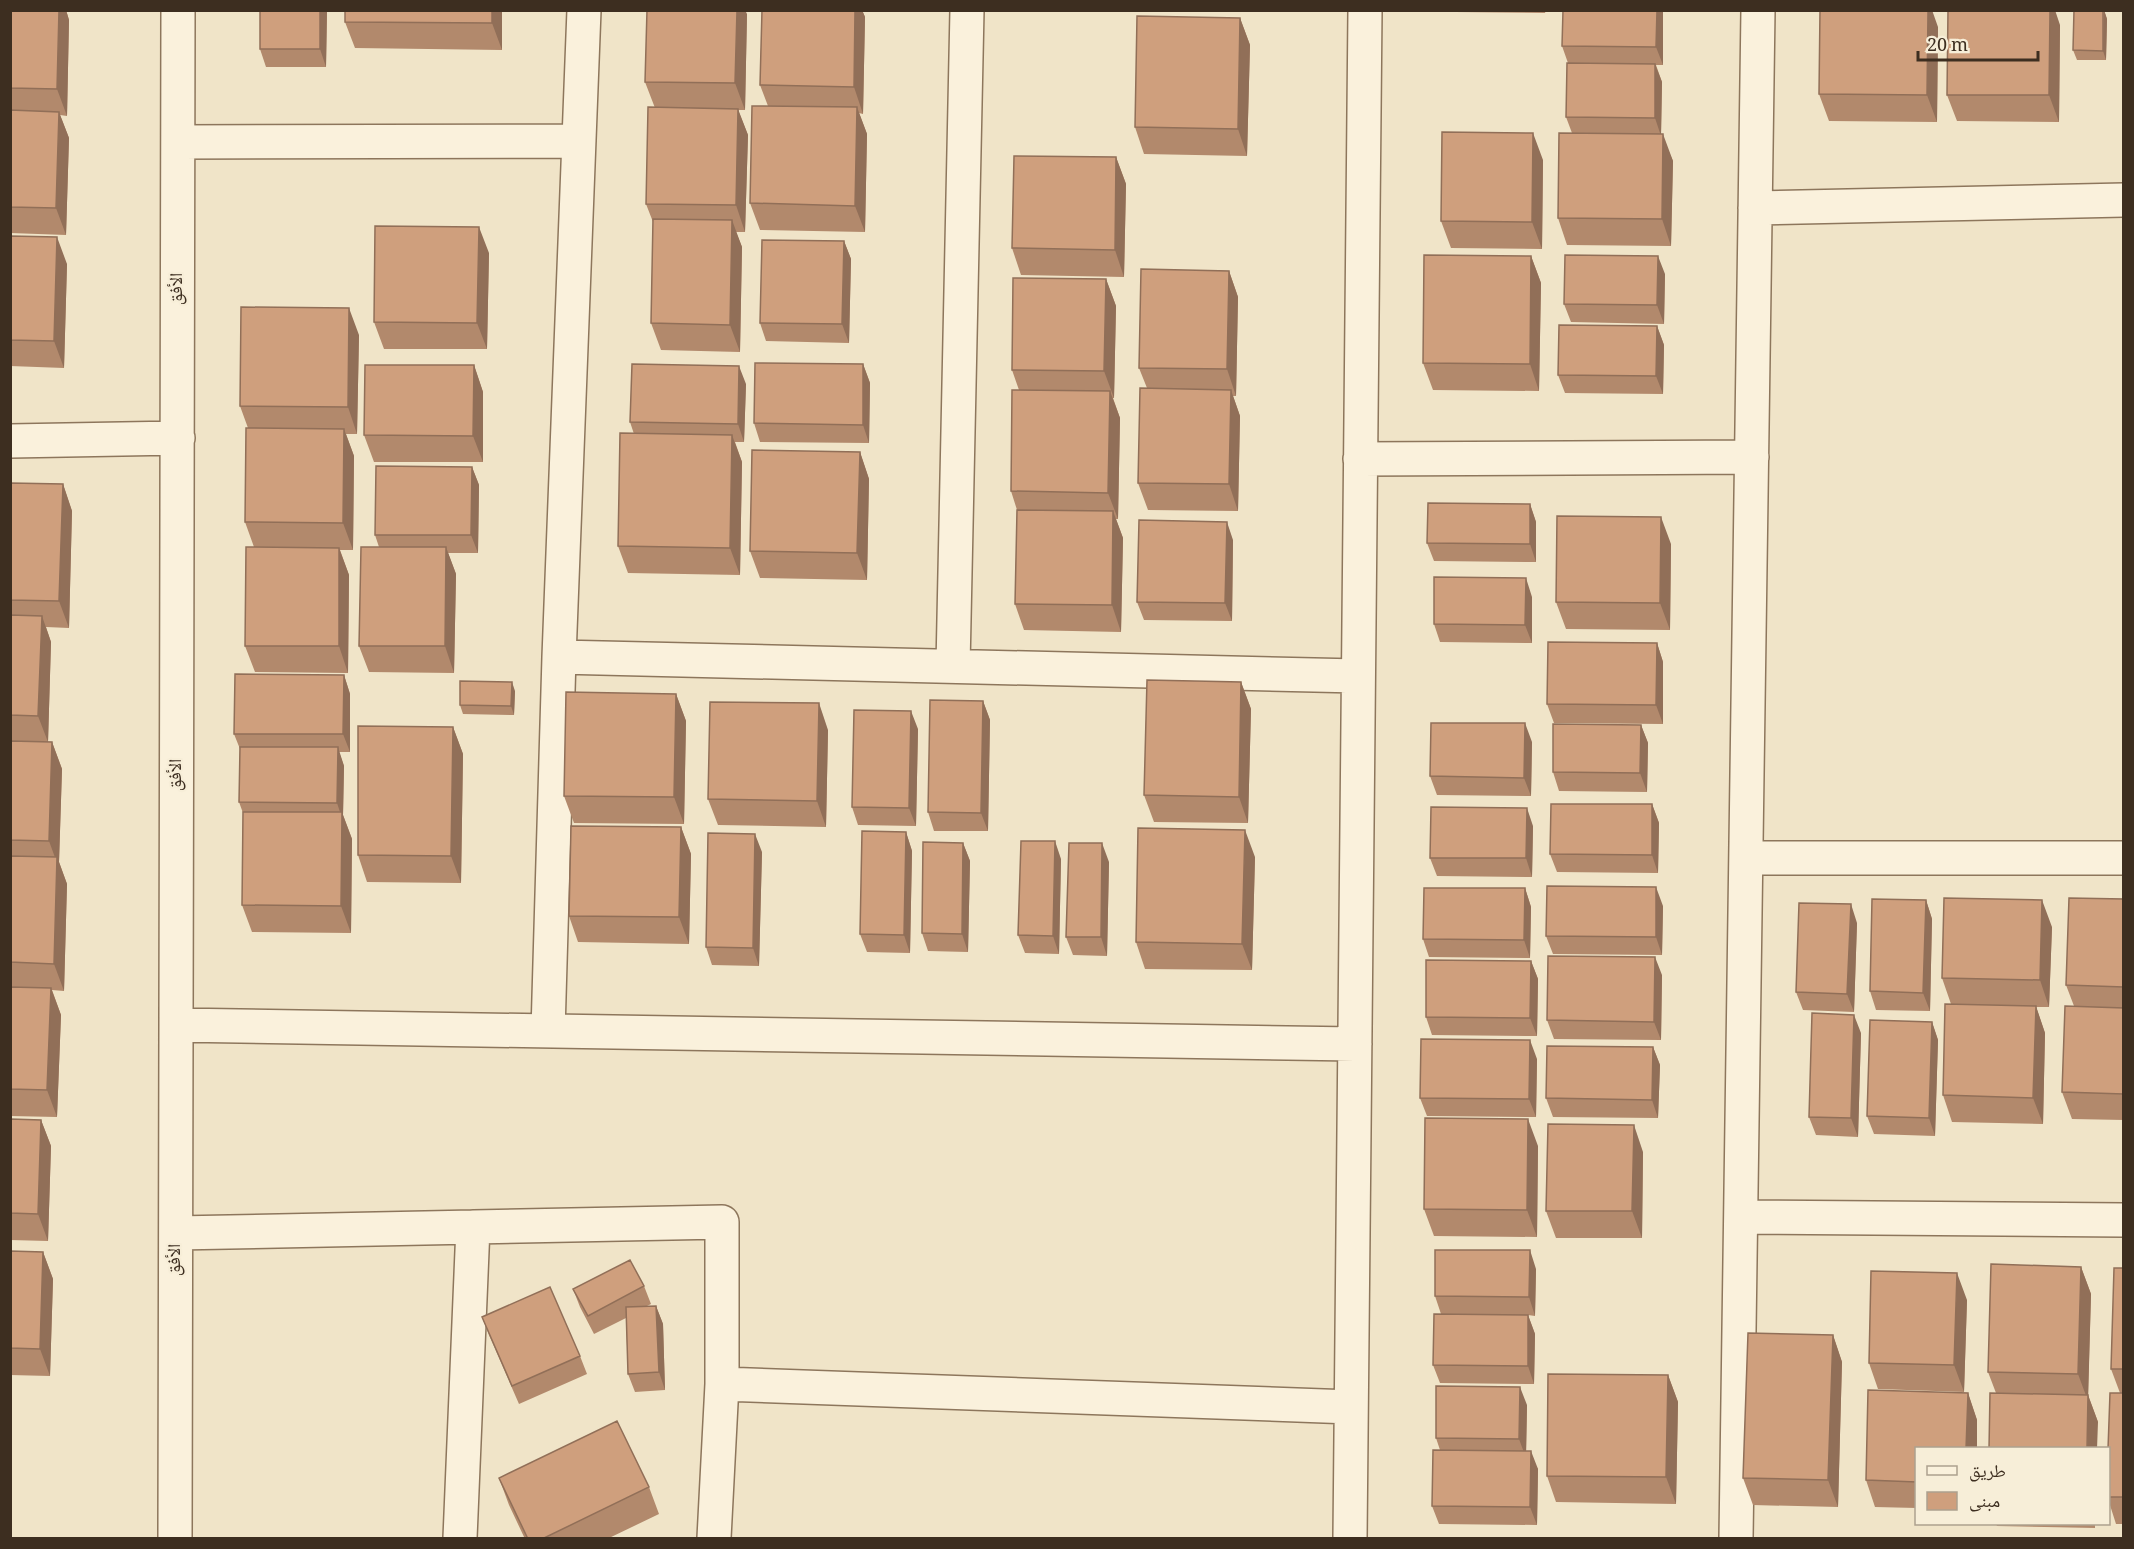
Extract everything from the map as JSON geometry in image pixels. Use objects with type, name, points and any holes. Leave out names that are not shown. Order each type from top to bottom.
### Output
[{"type":"street","name":"الأفق","points":[[175,1539],[178,10]]},
{"type":"street","points":[[548,1031],[559,657],[584,10]]},
{"type":"street","points":[[953,666],[967,10]]},
{"type":"street","points":[[1350,1539],[1365,10]]},
{"type":"street","points":[[1736,1539],[1758,10]]},
{"type":"street","points":[[178,142],[579,141]]},
{"type":"street","points":[[1755,208],[2124,200]]},
{"type":"street","points":[[10,441],[178,438]]},
{"type":"street","points":[[1360,459],[1752,457]]},
{"type":"street","points":[[559,657],[1358,676]]},
{"type":"street","points":[[1746,858],[2124,858]]},
{"type":"street","points":[[176,1025],[1355,1044]]},
{"type":"street","points":[[1741,1217],[2124,1220]]},
{"type":"street","points":[[176,1233],[722,1222],[722,1384],[714,1539]]},
{"type":"street","points":[[460,1539],[473,1227]]},
{"type":"street","points":[[722,1384],[1351,1407]]},
{"type":"building","points":[[10,10],[59,10],[57,89],[10,88]]},
{"type":"building","points":[[260,10],[320,10],[320,49],[260,49]]},
{"type":"building","points":[[345,10],[492,10],[492,23],[345,22]]},
{"type":"building","points":[[647,10],[737,10],[735,83],[645,82]]},
{"type":"building","points":[[762,10],[855,10],[854,87],[760,85]]},
{"type":"building","points":[[1563,10],[1657,10],[1656,47],[1562,46]]},
{"type":"building","points":[[1820,10],[1928,10],[1927,95],[1819,94]]},
{"type":"building","points":[[1948,10],[2050,10],[2049,95],[1947,95]]},
{"type":"building","points":[[2074,10],[2103,10],[2103,51],[2073,50]]},
{"type":"building","points":[[1137,16],[1240,18],[1238,129],[1135,127]]},
{"type":"building","points":[[1567,63],[1655,64],[1655,118],[1566,117]]},
{"type":"building","points":[[752,106],[857,107],[855,206],[750,203]]},
{"type":"building","points":[[648,107],[738,109],[736,205],[646,204]]},
{"type":"building","points":[[10,110],[59,112],[56,208],[10,207]]},
{"type":"building","points":[[1442,132],[1533,133],[1532,222],[1441,221]]},
{"type":"building","points":[[1559,133],[1663,134],[1662,219],[1558,218]]},
{"type":"building","points":[[1014,156],[1116,157],[1115,250],[1012,248]]},
{"type":"building","points":[[653,219],[732,220],[730,325],[651,323]]},
{"type":"building","points":[[375,226],[479,227],[477,323],[374,322]]},
{"type":"building","points":[[10,236],[57,237],[54,341],[10,340]]},
{"type":"building","points":[[762,240],[844,241],[842,324],[760,323]]},
{"type":"building","points":[[1424,255],[1531,256],[1530,364],[1423,363]]},
{"type":"building","points":[[1565,255],[1658,256],[1657,305],[1564,304]]},
{"type":"building","points":[[1141,269],[1229,271],[1227,369],[1139,368]]},
{"type":"building","points":[[1013,278],[1106,279],[1104,371],[1012,370]]},
{"type":"building","points":[[241,307],[349,308],[348,407],[240,406]]},
{"type":"building","points":[[1559,325],[1657,326],[1656,376],[1558,375]]},
{"type":"building","points":[[755,363],[863,364],[863,425],[754,423]]},
{"type":"building","points":[[632,364],[739,366],[738,424],[630,422]]},
{"type":"building","points":[[365,365],[474,365],[473,436],[364,435]]},
{"type":"building","points":[[1140,388],[1231,390],[1229,484],[1138,483]]},
{"type":"building","points":[[1012,390],[1110,391],[1108,493],[1011,491]]},
{"type":"building","points":[[246,428],[344,429],[343,523],[245,522]]},
{"type":"building","points":[[620,433],[732,435],[730,548],[618,546]]},
{"type":"building","points":[[752,450],[860,452],[857,553],[750,551]]},
{"type":"building","points":[[376,466],[472,467],[471,535],[375,535]]},
{"type":"building","points":[[10,483],[63,484],[59,601],[10,600]]},
{"type":"building","points":[[1428,503],[1530,504],[1530,544],[1427,543]]},
{"type":"building","points":[[1017,510],[1113,511],[1112,605],[1015,604]]},
{"type":"building","points":[[1557,516],[1661,517],[1660,603],[1556,602]]},
{"type":"building","points":[[1139,520],[1227,522],[1225,603],[1137,602]]},
{"type":"building","points":[[246,547],[339,548],[339,646],[245,646]]},
{"type":"building","points":[[361,547],[446,547],[445,646],[359,646]]},
{"type":"building","points":[[1434,577],[1526,578],[1525,625],[1434,624]]},
{"type":"building","points":[[10,615],[42,616],[38,716],[10,715]]},
{"type":"building","points":[[1548,642],[1657,643],[1656,705],[1547,704]]},
{"type":"building","points":[[235,674],[344,675],[343,734],[234,734]]},
{"type":"building","points":[[1147,680],[1241,682],[1239,797],[1144,795]]},
{"type":"building","points":[[460,681],[512,682],[511,706],[460,705]]},
{"type":"building","points":[[566,692],[676,694],[674,797],[564,796]]},
{"type":"building","points":[[930,700],[983,701],[981,813],[928,812]]},
{"type":"building","points":[[710,702],[819,703],[817,801],[708,799]]},
{"type":"building","points":[[854,710],[911,711],[909,808],[852,807]]},
{"type":"building","points":[[1431,723],[1525,723],[1524,778],[1430,776]]},
{"type":"building","points":[[1553,724],[1641,725],[1640,773],[1553,772]]},
{"type":"building","points":[[358,726],[453,727],[451,856],[358,855]]},
{"type":"building","points":[[10,741],[52,742],[49,841],[10,840]]},
{"type":"building","points":[[240,747],[338,747],[337,803],[239,802]]},
{"type":"building","points":[[1551,804],[1652,804],[1652,855],[1550,854]]},
{"type":"building","points":[[1431,807],[1527,808],[1526,858],[1430,858]]},
{"type":"building","points":[[243,812],[342,812],[341,906],[242,905]]},
{"type":"building","points":[[571,826],[681,827],[679,917],[569,916]]},
{"type":"building","points":[[1138,828],[1245,830],[1242,944],[1136,942]]},
{"type":"building","points":[[862,831],[906,832],[904,935],[860,934]]},
{"type":"building","points":[[708,833],[755,834],[753,948],[706,947]]},
{"type":"building","points":[[1021,841],[1055,841],[1053,936],[1018,935]]},
{"type":"building","points":[[923,842],[963,843],[962,934],[922,933]]},
{"type":"building","points":[[1069,843],[1102,843],[1101,937],[1066,937]]},
{"type":"building","points":[[10,856],[57,857],[54,964],[10,962]]},
{"type":"building","points":[[1547,886],[1656,887],[1656,937],[1546,936]]},
{"type":"building","points":[[1424,888],[1525,888],[1524,940],[1423,939]]},
{"type":"building","points":[[1944,898],[2042,900],[2040,980],[1942,978]]},
{"type":"building","points":[[2069,898],[2124,899],[2124,987],[2066,985]]},
{"type":"building","points":[[1872,899],[1926,900],[1923,993],[1870,991]]},
{"type":"building","points":[[1799,903],[1851,904],[1847,994],[1796,992]]},
{"type":"building","points":[[1548,956],[1655,957],[1654,1022],[1547,1020]]},
{"type":"building","points":[[1426,960],[1531,961],[1530,1018],[1426,1017]]},
{"type":"building","points":[[10,987],[51,988],[47,1090],[10,1089]]},
{"type":"building","points":[[1945,1004],[2036,1006],[2033,1098],[1943,1095]]},
{"type":"building","points":[[2065,1006],[2124,1008],[2124,1094],[2062,1092]]},
{"type":"building","points":[[1812,1013],[1854,1015],[1851,1118],[1809,1117]]},
{"type":"building","points":[[1870,1020],[1932,1022],[1929,1118],[1867,1116]]},
{"type":"building","points":[[1421,1039],[1530,1040],[1529,1099],[1420,1098]]},
{"type":"building","points":[[1547,1046],[1653,1047],[1652,1100],[1546,1098]]},
{"type":"building","points":[[1425,1118],[1528,1119],[1527,1210],[1424,1209]]},
{"type":"building","points":[[10,1119],[41,1120],[38,1214],[10,1213]]},
{"type":"building","points":[[1548,1124],[1634,1125],[1632,1211],[1546,1211]]},
{"type":"building","points":[[1435,1250],[1530,1250],[1529,1297],[1435,1296]]},
{"type":"building","points":[[10,1251],[43,1252],[40,1349],[10,1348]]},
{"type":"building","points":[[630,1260],[644,1286],[588,1316],[573,1289]]},
{"type":"building","points":[[1991,1264],[2081,1267],[2078,1374],[1988,1372]]},
{"type":"building","points":[[2114,1268],[2124,1268],[2124,1369],[2111,1369]]},
{"type":"building","points":[[1871,1271],[1957,1273],[1954,1365],[1869,1363]]},
{"type":"building","points":[[550,1287],[580,1356],[512,1386],[482,1317]]},
{"type":"building","points":[[656,1306],[659,1372],[628,1374],[626,1307]]},
{"type":"building","points":[[1434,1314],[1528,1315],[1528,1366],[1433,1365]]},
{"type":"building","points":[[1748,1333],[1833,1335],[1828,1480],[1743,1478]]},
{"type":"building","points":[[1548,1374],[1668,1375],[1666,1477],[1547,1476]]},
{"type":"building","points":[[1436,1386],[1520,1387],[1519,1439],[1436,1438]]},
{"type":"building","points":[[1868,1390],[1968,1393],[1966,1447],[1915,1447],[1915,1482],[1866,1480]]},
{"type":"building","points":[[1990,1393],[2088,1395],[2087,1447],[1989,1447]]},
{"type":"building","points":[[2110,1393],[2124,1393],[2124,1497],[2110,1497],[2110,1447],[2108,1447]]},
{"type":"building","points":[[617,1421],[649,1487],[542,1539],[528,1539],[499,1478]]},
{"type":"building","points":[[1433,1450],[1531,1451],[1530,1507],[1432,1506]]}]
